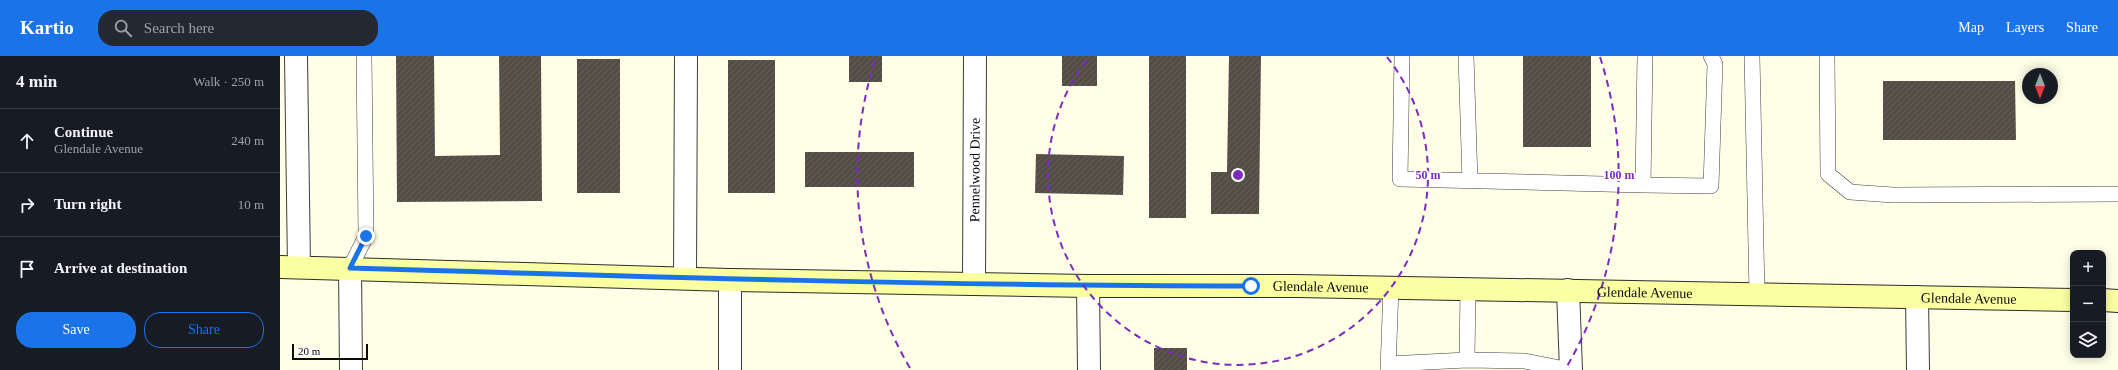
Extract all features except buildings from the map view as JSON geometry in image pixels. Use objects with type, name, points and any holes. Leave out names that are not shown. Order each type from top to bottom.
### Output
[{"type":"main road","name":"Glendale Avenue","points":[[289,267],[730,280],[1088,286],[1468,288],[2070,300]]},
{"type":"main road","points":[[2106,300],[2118,300]]},
{"type":"street","points":[[289,267],[296,56]]},
{"type":"street","points":[[685,278],[686,56]]},
{"type":"street","name":"Pennelwood Drive","points":[[974,284],[975,56]]},
{"type":"street","points":[[350,268],[351,370]]},
{"type":"street","points":[[730,280],[730,370]]},
{"type":"street","points":[[1088,286],[1089,370]]},
{"type":"street","points":[[1568,290],[1570,370]]},
{"type":"street","points":[[1917,296],[1918,370]]},
{"type":"lane","points":[[350,268],[366,236],[364,56]]},
{"type":"lane","points":[[1402,56],[1400,179],[1711,186],[1714,64],[1712,56]]},
{"type":"lane","points":[[1466,56],[1470,181]]},
{"type":"lane","points":[[1643,185],[1645,56]]},
{"type":"lane","points":[[1752,56],[1757,294]]},
{"type":"lane","points":[[1827,56],[1828,174],[1850,192],[1893,195],[2118,194]]},
{"type":"lane","points":[[1391,287],[1388,367],[1467,360],[1526,361],[1570,370]]},
{"type":"lane","points":[[1467,360],[1468,288]]},
{"type":"route","points":[[366,236],[350,268],[730,280],[1088,286],[1251,286]]}]
